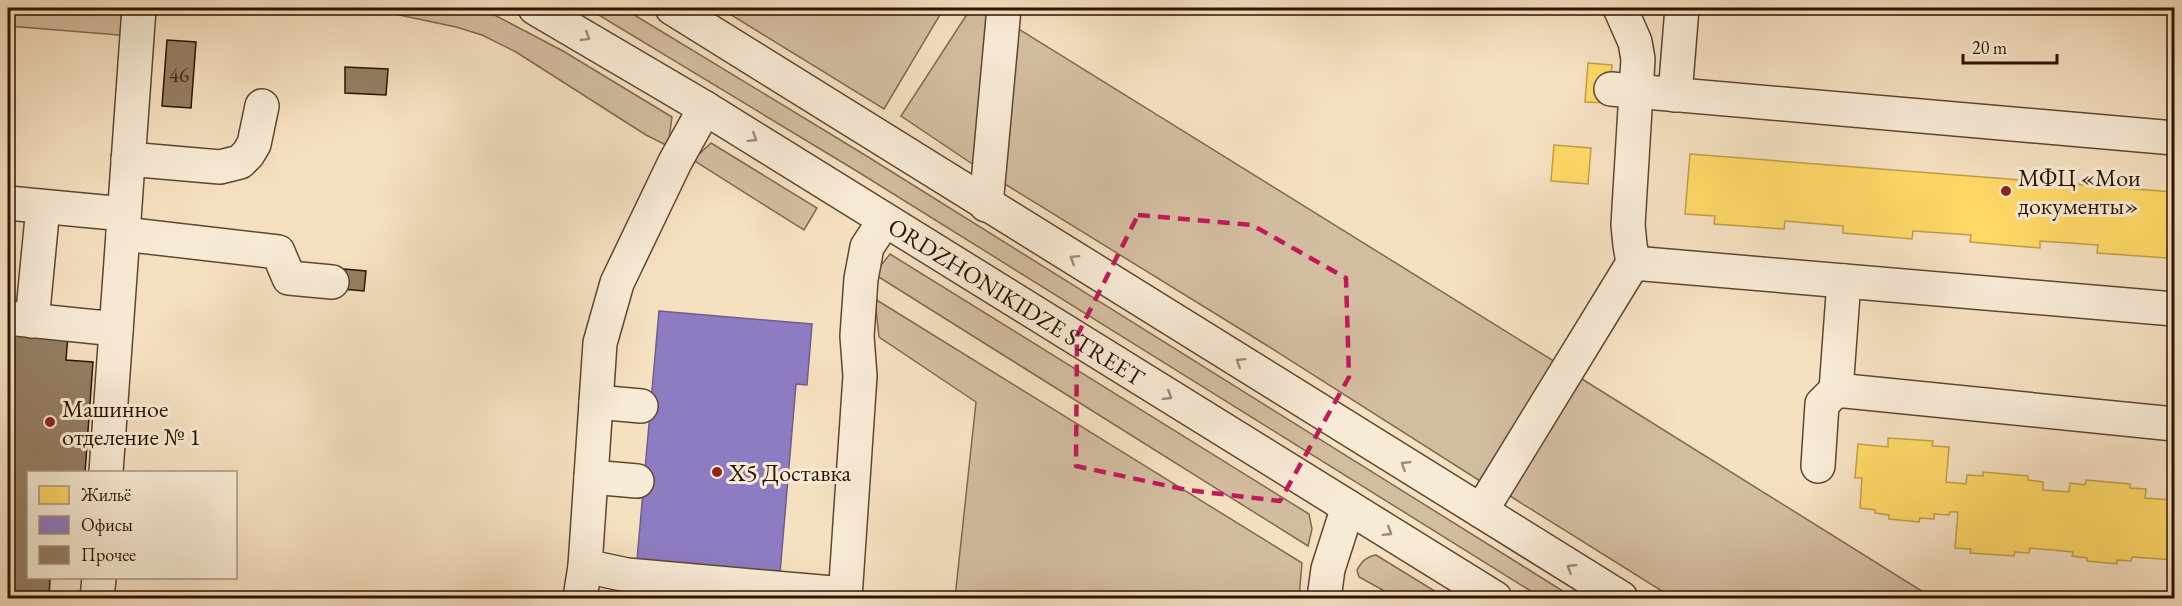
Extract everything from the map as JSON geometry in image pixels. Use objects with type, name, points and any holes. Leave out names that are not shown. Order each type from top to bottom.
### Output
[{"type":"street","points":[[106,471],[139,8]]},
{"type":"street","name":"ORDZHONIKIDZE STREET","points":[[535,8],[705,108],[1495,598]]},
{"type":"street","points":[[986,205],[1004,8]]},
{"type":"street","points":[[1481,511],[1633,263],[1628,225],[1624,90],[1638,59],[1635,42],[1620,8]]},
{"type":"street","points":[[1675,94],[1682,8]]},
{"type":"street","points":[[682,10],[986,205],[1621,598]]},
{"type":"street","points":[[1624,90],[2175,138]]},
{"type":"street","points":[[128,159],[220,167],[240,162],[254,144],[262,106]]},
{"type":"street","points":[[580,598],[585,566],[600,343],[617,284],[675,162],[705,108]]},
{"type":"street","points":[[8,203],[43,207],[278,252],[290,278],[332,282]]},
{"type":"street","points":[[43,207],[20,320],[116,329]]},
{"type":"street","points":[[585,566],[627,575],[844,596],[860,376],[856,336],[861,279],[867,247],[884,221]]},
{"type":"street","points":[[1633,263],[2175,309]]},
{"type":"street","points":[[1818,466],[1822,404],[1836,390],[1844,281]]},
{"type":"street","points":[[1836,390],[2175,424]]},
{"type":"street","points":[[596,402],[641,406]]},
{"type":"street","points":[[591,477],[637,481]]},
{"type":"street","points":[[1324,598],[1328,569],[1348,507]]},
{"type":"street","points":[[97,598],[99,579]]},
{"type":"highlighted area","points":[[1138,215],[1252,225],[1346,278],[1349,377],[1280,501],[1187,490],[1076,466],[1077,336]]},
{"type":"shaded area","points":[[8,8],[130,8],[131,36],[8,26]]},
{"type":"shaded area","points":[[375,8],[481,8],[563,51],[672,117],[668,146],[646,135],[516,52],[482,35],[456,27],[375,10]]},
{"type":"shaded area","points":[[587,8],[623,8],[865,155],[1574,598],[1542,598],[855,170]]},
{"type":"shaded area","points":[[720,8],[944,8],[884,109]]},
{"type":"shaded area","points":[[971,8],[985,8],[991,11],[974,165],[901,116]]},
{"type":"shaded area","points":[[1009,23],[1557,363],[1480,481],[1263,343],[1000,181]]},
{"type":"shaded area","points":[[711,143],[817,208],[804,230],[693,160]]},
{"type":"shaded area","points":[[890,254],[1309,514],[1312,529],[1308,546],[874,274]]},
{"type":"shaded area","points":[[875,299],[1302,563],[1299,598],[955,598],[976,402],[879,337]]},
{"type":"shaded area","points":[[1582,379],[1933,598],[1673,598],[1510,496],[1511,482],[1571,384]]},
{"type":"shaded area","points":[[1376,555],[1446,598],[1397,598],[1359,577],[1357,570],[1361,564],[1367,558]]},
{"type":"building: Жильё","points":[[1588,63],[1612,65],[1608,103],[1585,102]]},
{"type":"building: Жильё","points":[[1554,145],[1591,148],[1588,184],[1551,181]]},
{"type":"building: Жильё","points":[[1690,154],[2174,192],[2174,250],[2167,250],[2167,258],[2097,253],[2098,245],[2040,241],[2040,248],[1970,242],[1971,235],[1913,231],[1912,239],[1843,233],[1843,226],[1785,221],[1784,229],[1714,224],[1715,216],[1685,214]]},
{"type":"building: Жильё","points":[[1888,438],[1933,441],[1932,446],[1949,447],[1946,482],[1966,484],[1967,475],[1983,476],[1983,472],[2028,476],[2028,480],[2043,482],[2043,490],[2069,492],[2070,483],[2085,485],[2086,480],[2130,484],[2130,488],[2146,489],[2145,498],[2171,500],[2172,490],[2174,491],[2174,560],[2132,557],[2131,561],[2117,560],[2117,564],[2087,561],[2087,558],[2072,556],[2073,552],[2030,548],[2029,553],[2015,552],[2014,556],[1970,553],[1971,549],[1955,548],[1958,512],[1950,512],[1949,515],[1934,514],[1934,519],[1920,518],[1919,522],[1889,519],[1889,515],[1860,508],[1862,478],[1855,478],[1858,444],[1888,447]]},
{"type":"building: Офисы","name":"X5 Доставка","points":[[659,311],[812,324],[807,385],[796,384],[780,573],[637,560]]},
{"type":"building: Прочее","points":[[167,40],[196,42],[191,108],[162,106]]},
{"type":"building: Прочее","points":[[345,67],[388,69],[386,95],[345,93]]},
{"type":"building: Прочее","points":[[8,236],[14,237],[10,286],[8,286]]},
{"type":"building: Прочее","points":[[344,269],[366,271],[364,291],[342,289]]},
{"type":"building: Прочее","name":"Машинное отделение № 1","points":[[12,329],[68,334],[66,360],[93,362],[85,471],[27,471],[27,579],[50,579],[49,598],[8,598],[8,468],[14,377],[8,377]]},
{"type":"place","name":"МФЦ «Мои документы»","points":[[2006,191]]},
{"type":"place","name":"Машинное отделение № 1","points":[[50,422]]},
{"type":"place","name":"X5 Доставка","points":[[717,472]]}]
